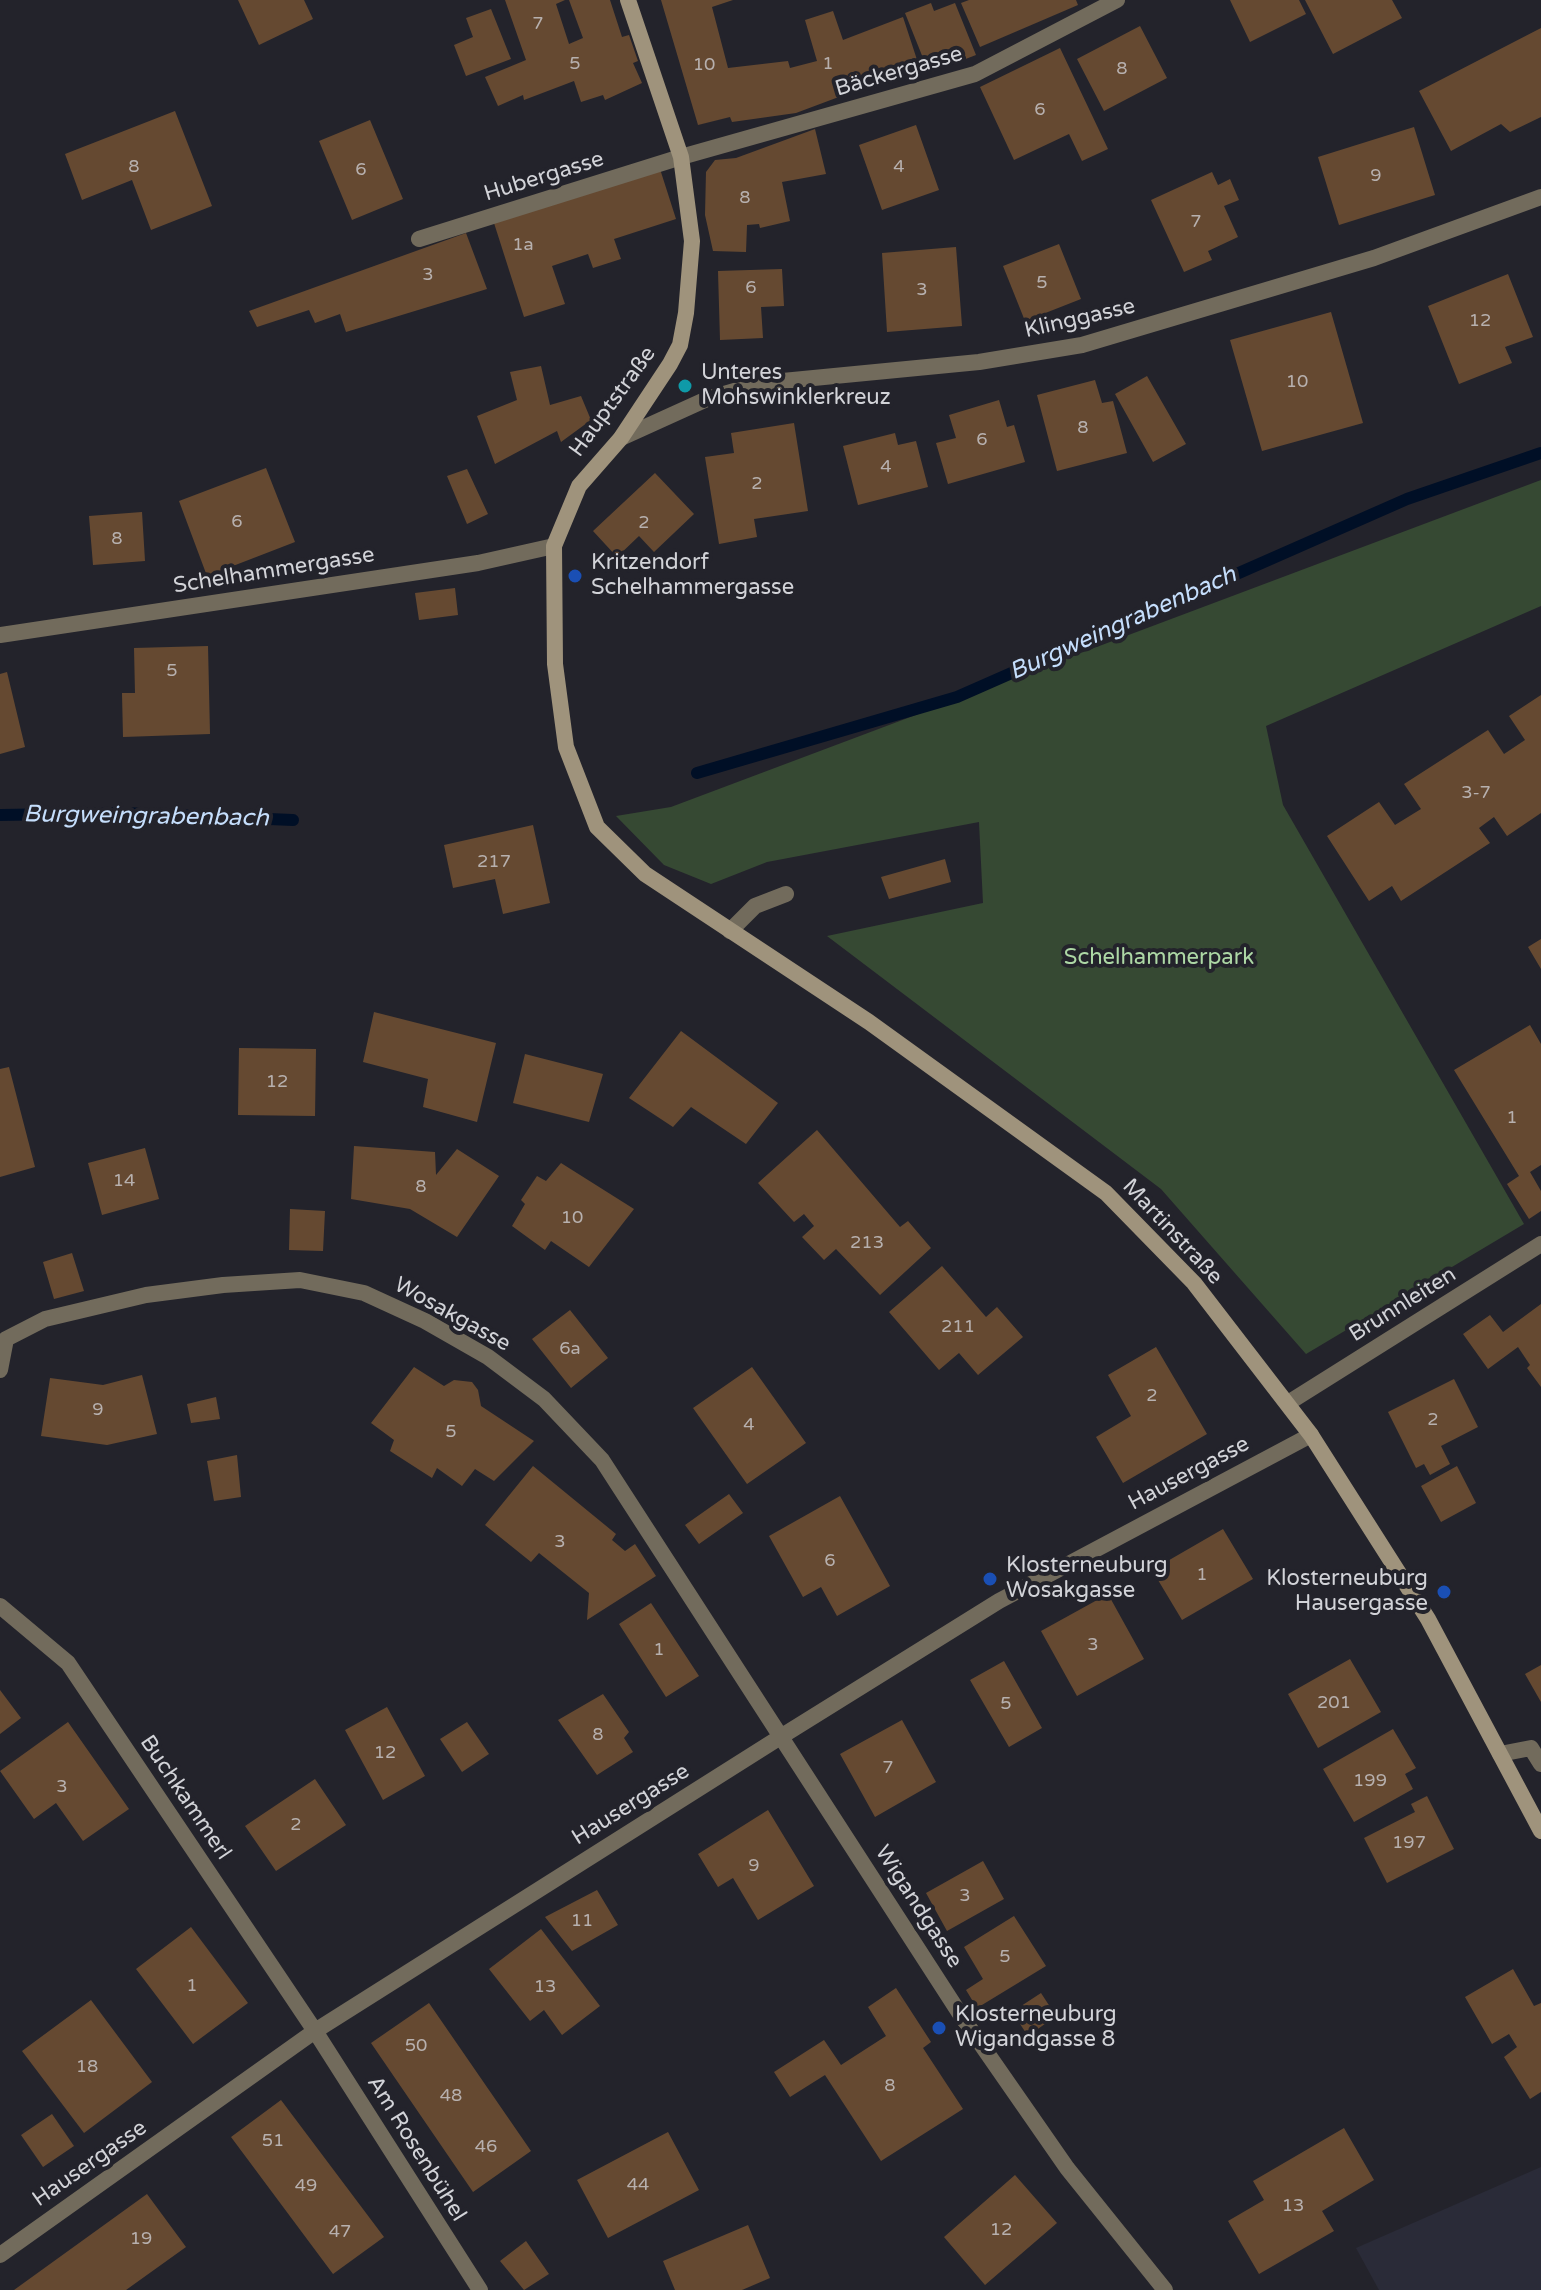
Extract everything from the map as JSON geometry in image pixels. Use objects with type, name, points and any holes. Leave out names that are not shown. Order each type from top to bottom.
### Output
[{"type":"main road","name":"Hauptstraße","points":[[597,827],[566,747],[555,664],[554,546],[579,486],[621,438],[680,345],[692,241],[681,157],[628,0]]},
{"type":"main road","name":"Martinstraße","points":[[597,827],[645,874],[869,1022],[1106,1193],[1194,1283],[1311,1435],[1428,1619],[1541,1831]]},
{"type":"street","name":"Bäckergasse","points":[[681,157],[975,74],[1117,0]]},
{"type":"street","name":"Hubergasse","points":[[419,239],[681,157]]},
{"type":"street","name":"Klinggasse","points":[[621,438],[707,399],[762,383],[979,362],[1082,345],[1374,258],[1541,197]]},
{"type":"street","name":"Schelhammergasse","points":[[0,635],[478,563],[554,546]]},
{"type":"street","points":[[730,931],[755,906],[786,894]]},
{"type":"street","name":"Brunnleiten","points":[[1288,1403],[1541,1244]]},
{"type":"street","name":"Wosakgasse","points":[[0,1370],[6,1339],[45,1319],[146,1295],[300,1280],[364,1293],[401,1309],[488,1357],[511,1374],[544,1399],[602,1460],[782,1736]]},
{"type":"street","name":"Hausergasse","points":[[0,2255],[315,2031],[782,1736],[999,1601],[1311,1435]]},
{"type":"street","name":"Buchkammerl","points":[[0,1606],[68,1663],[315,2031]]},
{"type":"street","name":"Wigandgasse","points":[[782,1736],[969,2027],[1067,2168],[1165,2290]]},
{"type":"street","points":[[1500,1754],[1531,1748],[1541,1764]]},
{"type":"street","name":"Am Rosenbühel","points":[[315,2031],[480,2290]]},
{"type":"shaded area","points":[[1541,2167],[1541,2290],[1379,2290],[1356,2248]]},
{"type":"green space","name":"Schelhammerpark","points":[[1541,480],[1541,606],[1266,726],[1283,805],[1524,1224],[1306,1354],[1161,1189],[827,936],[983,903],[979,822],[767,862],[711,884],[664,865],[616,816],[671,807]]},
{"type":"building","points":[[238,0],[304,0],[313,19],[259,45]]},
{"type":"building","points":[[505,0],[565,0],[556,4],[569,44],[583,38],[569,0],[610,0],[622,37],[629,35],[638,61],[633,63],[642,83],[605,100],[603,95],[581,102],[574,81],[524,100],[523,95],[498,106],[485,77],[526,60]]},
{"type":"building","points":[[661,0],[733,0],[712,7],[728,68],[788,61],[790,68],[817,61],[805,20],[833,11],[843,40],[903,17],[921,72],[860,89],[796,113],[732,122],[730,117],[698,125]]},
{"type":"building","points":[[969,0],[1076,0],[1078,5],[980,47],[961,3]]},
{"type":"building","points":[[1230,0],[1299,0],[1306,14],[1250,42]]},
{"type":"building","points":[[1305,0],[1392,0],[1402,18],[1333,54]]},
{"type":"building","points":[[931,3],[934,11],[955,3],[976,55],[929,73],[905,13]]},
{"type":"building","points":[[491,9],[511,59],[466,76],[454,45],[473,37],[466,18]]},
{"type":"building","points":[[1140,26],[1167,78],[1104,111],[1077,59]]},
{"type":"building","points":[[1541,28],[1541,117],[1510,132],[1501,124],[1451,151],[1419,91]]},
{"type":"building","points":[[1060,48],[1108,149],[1082,161],[1069,134],[1014,160],[980,87]]},
{"type":"building","points":[[175,111],[212,206],[151,230],[132,180],[82,200],[65,154]]},
{"type":"building","points":[[370,120],[403,199],[352,220],[319,141]]},
{"type":"building","points":[[916,125],[939,190],[882,210],[859,145]]},
{"type":"building","points":[[1414,127],[1435,195],[1339,225],[1318,157]]},
{"type":"building","points":[[815,129],[826,174],[782,182],[790,221],[760,228],[759,224],[747,225],[746,252],[713,251],[705,215],[706,172],[715,160],[736,158]]},
{"type":"building","points":[[660,169],[676,219],[614,239],[621,259],[593,268],[588,254],[552,266],[565,304],[524,317],[494,223]]},
{"type":"building","points":[[1212,172],[1218,185],[1230,179],[1239,200],[1224,206],[1238,237],[1208,251],[1212,260],[1184,272],[1151,200]]},
{"type":"building","points":[[466,233],[487,289],[346,332],[340,314],[315,323],[309,310],[257,327],[249,311]]},
{"type":"building","points":[[1059,244],[1081,299],[1025,321],[1003,266]]},
{"type":"building","points":[[956,247],[962,326],[887,332],[882,253]]},
{"type":"building","points":[[782,269],[784,306],[761,307],[763,338],[720,340],[718,271]]},
{"type":"building","points":[[1508,274],[1533,337],[1505,347],[1512,363],[1459,384],[1428,306]]},
{"type":"building","points":[[1331,312],[1363,423],[1262,451],[1230,340]]},
{"type":"building","points":[[541,366],[550,405],[581,396],[591,420],[561,442],[557,431],[495,464],[477,416],[517,400],[510,372]]},
{"type":"building","points":[[1147,376],[1186,444],[1153,462],[1115,394]]},
{"type":"building","points":[[1095,380],[1102,403],[1113,401],[1127,453],[1057,471],[1037,395]]},
{"type":"building","points":[[999,400],[1007,427],[1014,425],[1025,462],[948,484],[936,443],[956,438],[949,415]]},
{"type":"building","points":[[794,423],[808,511],[754,519],[757,537],[719,544],[705,457],[734,453],[731,433]]},
{"type":"building","points":[[895,433],[898,445],[916,441],[928,487],[858,505],[843,446]]},
{"type":"building","points":[[266,468],[295,542],[207,576],[179,501]]},
{"type":"building","points":[[467,469],[488,514],[467,524],[447,476]]},
{"type":"building","points":[[655,473],[694,514],[654,552],[639,536],[617,557],[593,531]]},
{"type":"building","points":[[142,512],[145,561],[93,565],[89,516]]},
{"type":"building","points":[[455,588],[458,615],[419,620],[415,593]]},
{"type":"building","points":[[208,646],[210,734],[123,737],[122,693],[135,693],[134,648]]},
{"type":"building","points":[[7,672],[25,747],[0,754],[0,674]]},
{"type":"building","points":[[1541,695],[1541,813],[1507,836],[1494,817],[1479,828],[1490,843],[1401,901],[1392,886],[1369,901],[1327,836],[1379,802],[1395,825],[1421,809],[1404,784],[1488,730],[1504,754],[1525,740],[1509,716]]},
{"type":"building","points":[[533,825],[550,903],[503,914],[495,879],[453,888],[444,845]]},
{"type":"building","points":[[945,859],[951,882],[889,899],[881,877]]},
{"type":"building","points":[[1541,939],[1541,969],[1528,947]]},
{"type":"building","points":[[374,1012],[496,1043],[477,1122],[423,1107],[428,1079],[363,1062]]},
{"type":"building","points":[[1530,1025],[1541,1044],[1541,1165],[1530,1172],[1541,1191],[1541,1211],[1529,1219],[1507,1184],[1519,1176],[1454,1070]]},
{"type":"building","points":[[681,1031],[778,1103],[746,1144],[691,1107],[673,1127],[629,1098]]},
{"type":"building","points":[[239,1048],[316,1049],[315,1116],[238,1115]]},
{"type":"building","points":[[525,1054],[603,1074],[589,1122],[513,1103]]},
{"type":"building","points":[[9,1067],[35,1167],[0,1177],[0,1069]]},
{"type":"building","points":[[817,1130],[900,1227],[908,1221],[931,1248],[880,1295],[836,1249],[824,1260],[802,1237],[814,1226],[804,1214],[794,1222],[758,1183]]},
{"type":"building","points":[[354,1146],[435,1152],[436,1175],[457,1149],[499,1176],[457,1237],[410,1209],[351,1199]]},
{"type":"building","points":[[145,1148],[159,1199],[102,1215],[88,1163]]},
{"type":"building","points":[[561,1163],[634,1209],[589,1267],[551,1241],[545,1250],[512,1226],[525,1204],[521,1200],[537,1176],[546,1181]]},
{"type":"building","points":[[290,1209],[325,1211],[323,1251],[289,1250]]},
{"type":"building","points":[[72,1253],[84,1291],[54,1299],[43,1262]]},
{"type":"building","points":[[942,1266],[986,1317],[997,1307],[1023,1337],[978,1375],[959,1353],[939,1370],[889,1312]]},
{"type":"building","points":[[1541,1304],[1541,1387],[1527,1368],[1530,1365],[1518,1347],[1488,1369],[1463,1334],[1490,1315],[1503,1332]]},
{"type":"building","points":[[570,1310],[608,1358],[571,1388],[532,1339]]},
{"type":"building","points":[[1156,1347],[1207,1434],[1123,1483],[1096,1437],[1131,1416],[1108,1375]]},
{"type":"building","points":[[414,1367],[444,1386],[454,1380],[472,1382],[478,1390],[481,1406],[534,1441],[494,1481],[475,1469],[462,1486],[437,1468],[432,1478],[390,1451],[394,1440],[371,1423]]},
{"type":"building","points":[[752,1367],[806,1443],[747,1484],[693,1408]]},
{"type":"building","points":[[142,1375],[157,1434],[107,1445],[41,1436],[50,1378],[103,1385]]},
{"type":"building","points":[[1454,1379],[1478,1427],[1441,1446],[1450,1464],[1430,1475],[1424,1464],[1416,1468],[1388,1412]]},
{"type":"building","points":[[216,1397],[220,1419],[191,1423],[187,1404]]},
{"type":"building","points":[[237,1455],[241,1497],[214,1501],[207,1461]]},
{"type":"building","points":[[533,1466],[616,1534],[612,1540],[625,1551],[635,1544],[656,1576],[587,1620],[589,1593],[539,1553],[531,1562],[485,1525]]},
{"type":"building","points":[[1457,1466],[1476,1503],[1441,1522],[1421,1486]]},
{"type":"building","points":[[729,1494],[743,1513],[699,1544],[685,1525]]},
{"type":"building","points":[[840,1496],[890,1586],[837,1616],[821,1587],[803,1597],[769,1536]]},
{"type":"building","points":[[1223,1529],[1253,1579],[1182,1620],[1152,1570]]},
{"type":"building","points":[[1108,1594],[1144,1659],[1077,1696],[1041,1631]]},
{"type":"building","points":[[651,1603],[699,1676],[666,1697],[619,1624]]},
{"type":"building","points":[[1350,1659],[1381,1712],[1318,1748],[1288,1694]]},
{"type":"building","points":[[1004,1661],[1042,1728],[1009,1747],[970,1680]]},
{"type":"building","points":[[1541,1665],[1541,1702],[1525,1674]]},
{"type":"building","points":[[0,1690],[21,1718],[0,1734]]},
{"type":"building","points":[[603,1694],[629,1732],[624,1738],[633,1752],[597,1775],[558,1720]]},
{"type":"building","points":[[387,1707],[425,1776],[383,1800],[345,1730]]},
{"type":"building","points":[[902,1720],[936,1782],[875,1817],[840,1754]]},
{"type":"building","points":[[68,1722],[129,1809],[83,1841],[56,1803],[34,1819],[0,1771]]},
{"type":"building","points":[[467,1722],[489,1754],[462,1772],[440,1739]]},
{"type":"building","points":[[1393,1729],[1416,1768],[1405,1774],[1413,1789],[1354,1822],[1323,1769]]},
{"type":"building","points":[[315,1779],[346,1825],[276,1871],[245,1826]]},
{"type":"building","points":[[1427,1796],[1454,1849],[1387,1883],[1364,1838],[1415,1812],[1411,1804]]},
{"type":"building","points":[[768,1810],[814,1886],[758,1920],[733,1878],[718,1887],[698,1854]]},
{"type":"building","points":[[983,1861],[1004,1899],[947,1931],[926,1893]]},
{"type":"building","points":[[597,1890],[618,1925],[572,1951],[545,1917]]},
{"type":"building","points":[[1014,1916],[1046,1966],[977,2008],[966,1990],[983,1979],[964,1947]]},
{"type":"building","points":[[191,1927],[248,2003],[193,2044],[136,1969]]},
{"type":"building","points":[[541,1929],[600,2006],[562,2035],[544,2010],[530,2021],[489,1969]]},
{"type":"building","points":[[1513,1969],[1534,2006],[1541,2003],[1541,2092],[1530,2099],[1504,2057],[1517,2047],[1509,2034],[1492,2044],[1465,1997]]},
{"type":"building","points":[[896,1988],[931,2042],[923,2048],[963,2109],[881,2161],[825,2075],[790,2097],[774,2072],[824,2040],[841,2065],[886,2036],[868,2007]]},
{"type":"building","points":[[1041,1993],[1056,2016],[1028,2036],[1012,2012]]},
{"type":"building","points":[[91,2000],[152,2082],[84,2133],[22,2051]]},
{"type":"building","points":[[429,2003],[531,2151],[473,2192],[371,2043]]},
{"type":"building","points":[[281,2100],[384,2237],[333,2274],[231,2137]]},
{"type":"building","points":[[52,2114],[74,2146],[43,2167],[21,2135]]},
{"type":"building","points":[[1344,2128],[1374,2180],[1322,2211],[1334,2231],[1259,2274],[1228,2221],[1264,2200],[1253,2181]]},
{"type":"building","points":[[668,2132],[699,2190],[608,2238],[577,2180]]},
{"type":"building","points":[[1015,2175],[1057,2223],[985,2285],[944,2237]]},
{"type":"building","points":[[147,2194],[186,2247],[126,2290],[14,2290]]},
{"type":"building","points":[[748,2225],[770,2278],[742,2290],[675,2290],[663,2261]]},
{"type":"building","points":[[526,2241],[549,2274],[524,2290],[500,2261]]},
{"type":"waterway","name":"Burgweingrabenbach","points":[[697,773],[957,697],[1407,499],[1541,453]]},
{"type":"waterway","name":"Burgweingrabenbach","points":[[0,815],[123,813],[293,820]]},
{"type":"place","name":"Unteres Mohswinklerkreuz","points":[[685,386]]},
{"type":"place","name":"Kritzendorf Schelhammergasse","points":[[575,576]]},
{"type":"place","name":"Klosterneuburg Wosakgasse","points":[[990,1579]]},
{"type":"place","name":"Klosterneuburg Hausergasse","points":[[1444,1592]]},
{"type":"place","name":"Klosterneuburg Wigandgasse 8","points":[[939,2028]]}]
